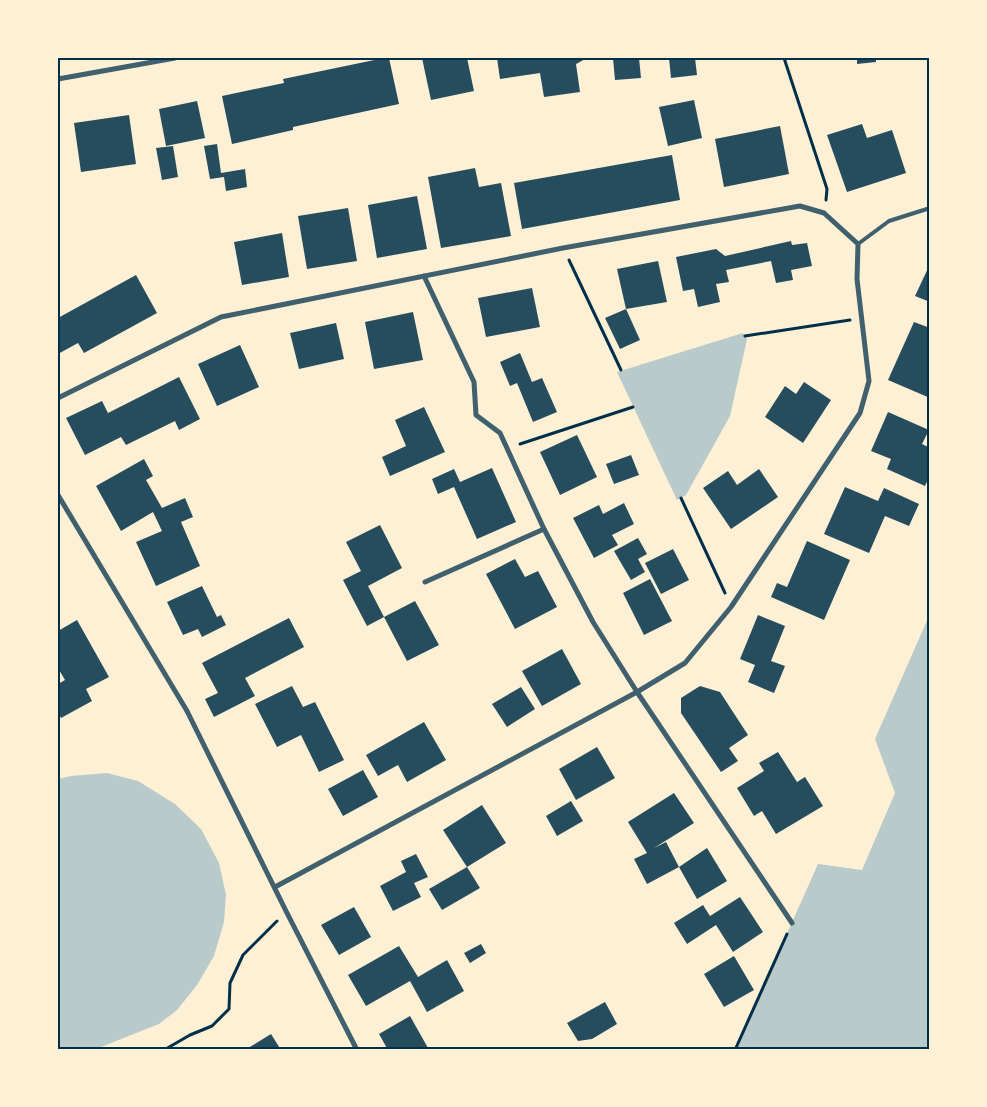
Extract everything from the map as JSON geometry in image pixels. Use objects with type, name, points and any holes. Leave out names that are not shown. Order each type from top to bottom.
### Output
[{"type":"street","points":[[58,79],[174,58]]},
{"type":"street","points":[[58,398],[221,317],[563,248],[800,206],[824,213],[858,244],[857,279],[869,381],[860,413],[731,607],[685,663],[637,692],[274,887]]},
{"type":"street","points":[[424,276],[474,382],[476,415],[500,433],[544,529],[593,622],[637,692],[792,923]]},
{"type":"street","points":[[58,495],[187,710],[357,1050]]},
{"type":"street","points":[[425,582],[544,529]]},
{"type":"lane","points":[[858,244],[889,221],[930,208]]},
{"type":"path","points":[[784,58],[827,188]]},
{"type":"path","points":[[563,248],[621,370]]},
{"type":"path","points":[[745,336],[863,318]]},
{"type":"path","points":[[508,448],[633,407]]},
{"type":"path","points":[[681,498],[731,607]]},
{"type":"path","points":[[164,1050],[190,1035],[212,1026],[229,1009],[230,983],[243,955],[286,911]]},
{"type":"path","points":[[735,1050],[792,923]]},
{"type":"shaded area","points":[[743,333],[747,339],[730,416],[686,495],[677,500],[617,372]]},
{"type":"shaded area","points":[[929,616],[929,1049],[735,1050],[818,864],[862,870],[895,793],[875,739]]},
{"type":"shaded area","points":[[107,773],[138,781],[175,804],[201,829],[219,863],[226,895],[224,922],[214,956],[197,985],[177,1010],[159,1024],[96,1049],[58,1049],[58,779]]},
{"type":"building","points":[[389,58],[399,104],[293,127],[293,130],[232,144],[222,96],[284,83],[283,79]]},
{"type":"building","points":[[422,58],[467,58],[474,91],[431,100]]},
{"type":"building","points":[[497,58],[587,58],[576,64],[580,92],[544,97],[540,73],[500,79]]},
{"type":"building","points":[[613,58],[639,58],[641,78],[615,80]]},
{"type":"building","points":[[669,58],[695,58],[697,75],[671,78]]},
{"type":"building","points":[[857,58],[876,58],[876,62],[857,64]]},
{"type":"building","points":[[694,100],[702,138],[668,146],[659,107]]},
{"type":"building","points":[[197,101],[205,138],[166,146],[159,109]]},
{"type":"building","points":[[129,115],[136,164],[81,172],[74,123]]},
{"type":"building","points":[[862,124],[867,138],[892,130],[906,173],[847,192],[827,135]]},
{"type":"building","points":[[780,126],[789,174],[724,187],[715,139]]},
{"type":"building","points":[[217,144],[221,173],[245,169],[247,187],[226,191],[224,177],[210,179],[204,146]]},
{"type":"building","points":[[173,146],[178,177],[162,180],[156,148]]},
{"type":"building","points":[[672,155],[680,200],[522,229],[514,183]]},
{"type":"building","points":[[475,168],[479,187],[501,183],[511,236],[441,248],[428,177]]},
{"type":"building","points":[[417,196],[427,249],[377,258],[368,205]]},
{"type":"building","points":[[348,208],[357,261],[307,269],[298,216]]},
{"type":"building","points":[[282,233],[289,277],[242,285],[234,242]]},
{"type":"building","points":[[791,241],[792,245],[807,243],[812,266],[791,270],[793,280],[776,283],[771,261],[726,270],[729,282],[716,284],[720,302],[698,307],[694,289],[683,291],[676,257],[716,249],[725,256]]},
{"type":"building","points":[[658,261],[667,302],[626,309],[617,269]]},
{"type":"building","points":[[930,264],[930,302],[915,296]]},
{"type":"building","points":[[136,275],[157,313],[84,353],[78,343],[58,354],[58,318]]},
{"type":"building","points":[[532,288],[540,327],[486,337],[478,298]]},
{"type":"building","points":[[626,309],[640,340],[620,349],[605,318]]},
{"type":"building","points":[[413,312],[423,360],[374,369],[365,322]]},
{"type":"building","points":[[914,322],[930,328],[930,398],[888,380]]},
{"type":"building","points":[[336,323],[344,359],[299,369],[290,333]]},
{"type":"building","points":[[240,345],[259,387],[217,406],[198,364]]},
{"type":"building","points":[[520,353],[532,382],[542,378],[557,412],[533,422],[517,383],[510,386],[500,362]]},
{"type":"building","points":[[179,377],[200,419],[179,430],[175,421],[126,445],[121,437],[85,455],[66,418],[102,401],[108,413]]},
{"type":"building","points":[[804,382],[831,400],[803,443],[765,417],[785,386],[796,394]]},
{"type":"building","points":[[424,407],[445,452],[390,476],[382,457],[406,446],[395,420]]},
{"type":"building","points":[[888,412],[929,430],[922,444],[930,448],[930,475],[925,486],[887,469],[891,459],[871,451]]},
{"type":"building","points":[[577,435],[597,477],[560,495],[540,452]]},
{"type":"building","points":[[631,455],[639,475],[614,484],[606,464]]},
{"type":"building","points":[[144,459],[153,476],[146,480],[162,508],[185,498],[193,517],[181,522],[200,566],[156,586],[136,542],[162,531],[153,512],[121,531],[96,486]]},
{"type":"building","points":[[492,468],[516,522],[477,539],[454,487],[438,494],[432,479],[454,469],[460,482]]},
{"type":"building","points":[[759,469],[778,497],[731,529],[703,488],[728,471],[737,485]]},
{"type":"building","points":[[845,487],[878,501],[884,488],[919,504],[909,526],[885,516],[869,553],[824,534]]},
{"type":"building","points":[[624,503],[634,524],[612,535],[618,545],[594,558],[573,518],[599,505],[603,514]]},
{"type":"building","points":[[380,525],[402,568],[368,586],[384,617],[367,626],[343,580],[361,571],[346,542]]},
{"type":"building","points":[[638,538],[647,554],[638,559],[645,572],[631,580],[614,551]]},
{"type":"building","points":[[807,541],[850,560],[824,620],[771,597],[777,583],[787,587]]},
{"type":"building","points":[[673,549],[689,580],[661,594],[645,563]]},
{"type":"building","points":[[515,559],[525,577],[538,571],[557,607],[515,629],[486,574]]},
{"type":"building","points":[[650,579],[672,621],[644,635],[623,593]]},
{"type":"building","points":[[202,586],[217,617],[221,615],[226,625],[202,637],[198,629],[183,635],[167,602]]},
{"type":"building","points":[[415,601],[439,645],[407,661],[384,617]]},
{"type":"building","points":[[758,615],[785,626],[771,661],[785,666],[774,693],[748,682],[755,665],[740,659]]},
{"type":"building","points":[[289,618],[304,647],[245,678],[255,696],[214,717],[205,699],[218,693],[202,663]]},
{"type":"building","points":[[77,620],[109,677],[86,689],[92,701],[61,718],[58,712],[58,684],[65,680],[58,668],[58,631]]},
{"type":"building","points":[[562,649],[581,684],[542,706],[522,671]]},
{"type":"building","points":[[292,686],[303,707],[315,702],[344,760],[319,772],[301,735],[277,747],[255,704]]},
{"type":"building","points":[[700,686],[720,692],[748,735],[729,748],[738,761],[721,772],[681,713],[681,698]]},
{"type":"building","points":[[521,687],[535,709],[507,727],[492,704]]},
{"type":"building","points":[[424,722],[446,760],[407,782],[398,765],[378,776],[366,755]]},
{"type":"building","points":[[597,747],[615,778],[576,800],[559,769]]},
{"type":"building","points":[[778,752],[797,782],[805,777],[823,806],[776,834],[762,811],[754,816],[737,788],[764,771],[759,763]]},
{"type":"building","points":[[363,770],[378,797],[343,816],[328,789]]},
{"type":"building","points":[[674,793],[694,823],[654,848],[666,842],[679,867],[647,884],[634,859],[647,853],[628,822]]},
{"type":"building","points":[[571,801],[583,821],[557,836],[546,816]]},
{"type":"building","points":[[482,805],[506,843],[467,867],[443,830]]},
{"type":"building","points":[[707,848],[727,881],[697,899],[679,867]]},
{"type":"building","points":[[416,854],[428,877],[414,883],[421,897],[393,911],[380,886],[406,872],[401,861]]},
{"type":"building","points":[[467,867],[480,888],[442,910],[429,889]]},
{"type":"building","points":[[740,897],[763,932],[733,952],[716,925],[687,944],[674,923],[703,905],[710,916]]},
{"type":"building","points":[[354,907],[371,937],[339,955],[321,925]]},
{"type":"building","points":[[481,944],[486,953],[470,963],[464,953]]},
{"type":"building","points":[[399,946],[418,977],[447,960],[464,991],[427,1012],[410,981],[366,1006],[348,975]]},
{"type":"building","points":[[734,956],[754,990],[724,1007],[704,974]]},
{"type":"building","points":[[605,1002],[617,1024],[592,1039],[578,1041],[567,1023]]},
{"type":"building","points":[[410,1016],[428,1048],[425,1050],[388,1050],[379,1034]]},
{"type":"building","points":[[271,1034],[281,1050],[245,1050]]}]
